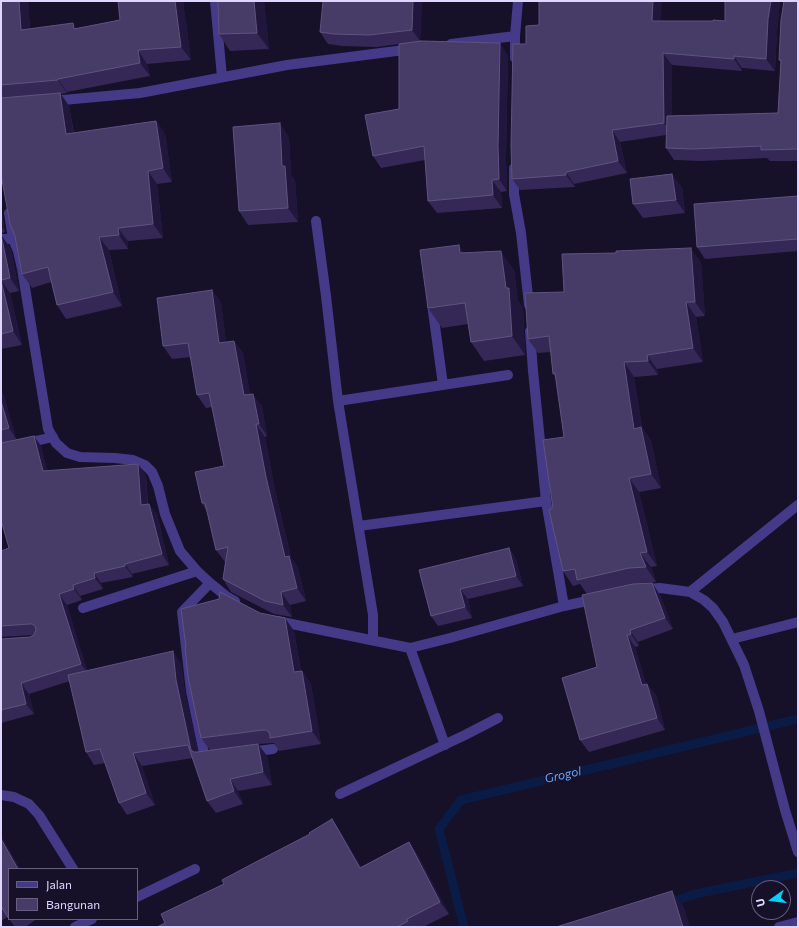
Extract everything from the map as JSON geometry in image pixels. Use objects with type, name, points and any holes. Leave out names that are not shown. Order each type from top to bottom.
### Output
[{"type":"street","points":[[215,1],[222,78]]},
{"type":"street","points":[[515,67],[515,36],[518,1]]},
{"type":"street","points":[[441,45],[515,36]]},
{"type":"street","points":[[40,102],[140,93],[287,66],[418,48]]},
{"type":"street","points":[[513,158],[514,194],[521,233],[528,291],[533,371],[546,501],[564,606]]},
{"type":"street","points":[[6,201],[13,239],[18,251],[22,269],[48,429],[52,437],[66,453],[80,457],[133,460],[145,465],[152,472],[158,486],[165,514],[180,551],[197,571],[210,583],[226,596],[242,605]]},
{"type":"street","points":[[316,221],[338,401],[373,615],[373,640]]},
{"type":"street","points":[[1,239],[13,239]]},
{"type":"street","points":[[431,295],[443,385]]},
{"type":"street","points":[[338,401],[508,375]]},
{"type":"street","points":[[1,449],[52,437]]},
{"type":"street","points":[[359,526],[546,501]]},
{"type":"street","points":[[690,592],[798,505]]},
{"type":"street","points":[[83,608],[197,571]]},
{"type":"street","points":[[210,583],[182,612],[191,691],[205,758],[220,756]]},
{"type":"street","points":[[632,591],[660,588],[690,592],[704,600],[713,608],[723,622],[744,665],[759,711],[785,810],[798,852]]},
{"type":"street","points":[[266,617],[272,620],[410,648],[564,606],[602,598]]},
{"type":"street","points":[[732,638],[798,622]]},
{"type":"street","points":[[410,648],[444,745]]},
{"type":"street","points":[[340,794],[465,736],[498,718]]},
{"type":"street","points":[[243,753],[273,749]]},
{"type":"street","points":[[1,795],[14,797],[29,804],[34,809],[72,868]]},
{"type":"street","points":[[138,897],[195,869]]},
{"type":"street","points":[[76,927],[90,920]]},
{"type":"street","points":[[779,927],[798,922]]},
{"type":"building","points":[[1,1],[19,1],[21,30],[73,23],[74,29],[120,20],[118,1],[175,1],[181,47],[138,50],[140,63],[58,80],[1,85]]},
{"type":"building","points":[[218,1],[254,1],[257,33],[219,34]]},
{"type":"building","points":[[323,1],[413,1],[412,30],[369,35],[320,32]]},
{"type":"building","points":[[539,1],[653,1],[652,21],[725,21],[725,1],[771,1],[768,19],[766,59],[734,56],[734,59],[663,53],[664,123],[612,130],[618,161],[566,172],[566,175],[512,179],[511,146],[513,44],[526,44],[526,26],[539,25]]},
{"type":"building","points":[[784,1],[798,1],[798,149],[761,150],[761,146],[693,149],[666,148],[667,116],[778,113],[781,60],[779,60],[781,20]]},
{"type":"building","points":[[421,41],[500,43],[498,146],[499,179],[492,180],[493,195],[428,201],[424,146],[373,156],[365,115],[399,109],[399,44]]},
{"type":"building","points":[[60,93],[66,134],[156,121],[163,168],[148,171],[153,224],[118,228],[119,235],[99,237],[113,292],[57,305],[48,267],[22,274],[15,236],[10,224],[1,174],[1,98]]},
{"type":"building","points":[[280,123],[282,166],[285,166],[288,208],[239,211],[233,127]]},
{"type":"building","points":[[672,174],[676,200],[633,204],[630,179]]},
{"type":"building","points":[[798,196],[798,239],[697,247],[694,204]]},
{"type":"building","points":[[1,236],[10,278],[1,280]]},
{"type":"building","points":[[459,245],[460,253],[501,251],[506,288],[509,288],[512,336],[471,342],[465,303],[428,308],[420,250]]},
{"type":"building","points":[[691,248],[695,302],[686,302],[693,348],[647,355],[648,361],[624,362],[634,429],[641,427],[651,474],[629,478],[647,552],[640,553],[646,567],[629,568],[577,580],[575,569],[563,571],[549,510],[553,508],[543,440],[564,437],[555,373],[553,374],[549,336],[528,339],[525,293],[564,292],[562,254],[616,253],[616,251]]},
{"type":"building","points":[[1,280],[13,331],[1,334]]},
{"type":"building","points":[[212,290],[219,343],[234,341],[244,395],[253,394],[259,424],[256,424],[266,477],[285,557],[289,556],[297,588],[281,592],[283,605],[265,601],[223,579],[228,547],[216,550],[205,503],[202,503],[195,472],[224,466],[209,393],[197,395],[188,343],[163,346],[157,298]]},
{"type":"building","points":[[1,401],[9,428],[1,430]]},
{"type":"building","points":[[34,436],[43,471],[138,464],[141,505],[149,504],[162,554],[125,564],[125,566],[94,573],[95,578],[73,585],[74,589],[59,594],[81,664],[21,683],[26,704],[1,710],[1,639],[30,637],[34,635],[36,630],[35,626],[32,624],[1,626],[1,551],[9,548],[1,520],[1,443]]},
{"type":"building","points":[[509,548],[516,576],[460,589],[465,607],[431,616],[419,570]]},
{"type":"building","points":[[652,583],[665,618],[630,630],[631,634],[627,635],[642,685],[647,684],[657,718],[580,740],[562,678],[597,667],[582,595],[633,584]]},
{"type":"building","points":[[220,592],[260,613],[285,618],[294,672],[302,671],[312,731],[270,738],[269,732],[263,730],[201,738],[188,677],[181,609],[219,599]]},
{"type":"building","points":[[173,651],[176,680],[191,750],[197,752],[258,744],[263,772],[230,779],[234,791],[207,801],[188,745],[133,753],[146,793],[119,803],[100,749],[86,752],[68,675]]},
{"type":"building","points":[[332,819],[360,868],[409,842],[440,902],[407,919],[408,921],[397,927],[157,927],[165,923],[161,914],[224,884],[222,880],[310,834],[309,833]]},
{"type":"building","points":[[1,839],[17,868],[8,868],[8,917],[1,906]]},
{"type":"building","points":[[672,891],[683,927],[556,927]]},
{"type":"waterway","name":"Grogol","points":[[464,927],[439,829],[461,800],[798,719]]},
{"type":"waterway","name":"Grogol","points":[[667,904],[695,894],[798,873]]}]
